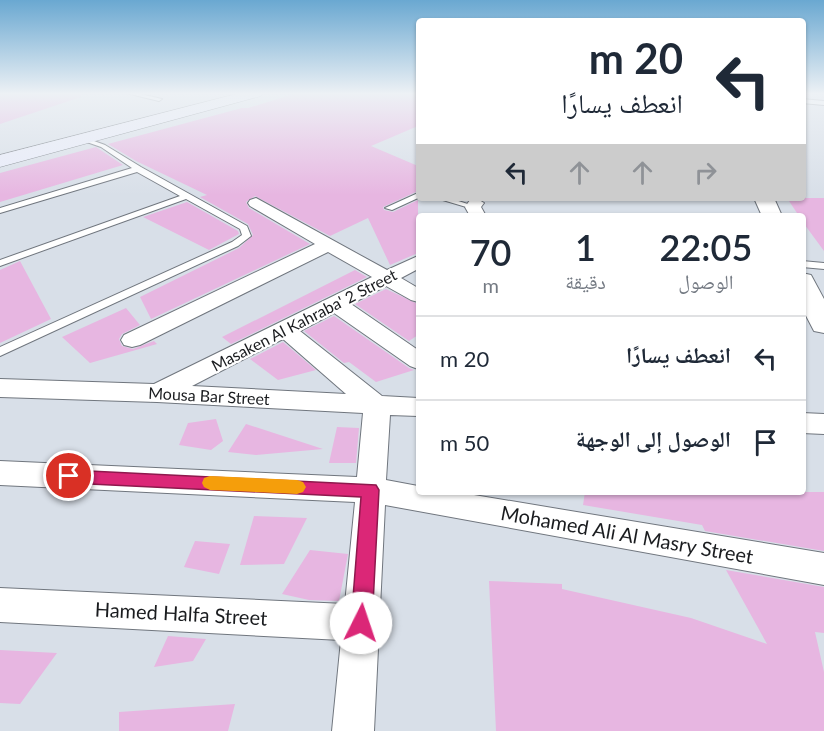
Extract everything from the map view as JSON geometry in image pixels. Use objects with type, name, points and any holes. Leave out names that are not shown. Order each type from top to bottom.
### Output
[{"type":"main road","points":[[1,157],[64,144],[127,127]]},
{"type":"main road","points":[[32,133],[40,141],[64,144]]},
{"type":"street","points":[[256,202],[416,295]]},
{"type":"street","points":[[132,340],[328,244]]},
{"type":"street","name":"Masaken Al Kahraba' 2 Street","points":[[157,393],[416,263]]},
{"type":"street","points":[[806,288],[824,324]]},
{"type":"street","points":[[336,304],[416,360]]},
{"type":"street","points":[[285,330],[377,406],[353,731]]},
{"type":"street","name":"Mousa Bar Street","points":[[0,388],[157,393],[416,407]]},
{"type":"street","points":[[806,423],[824,424]]},
{"type":"street","name":"Mohamed Ali Al Masry Street","points":[[0,473],[370,490],[824,569]]},
{"type":"street","name":"Hamed Halfa Street","points":[[0,605],[361,623]]},
{"type":"lane","points":[[0,351],[235,244],[246,236],[244,228],[138,169],[103,146],[82,139]]},
{"type":"lane","points":[[0,211],[138,169]]},
{"type":"lane","points":[[0,262],[187,196]]},
{"type":"lane","points":[[389,208],[416,196]]},
{"type":"lane","points":[[451,201],[476,209]]},
{"type":"lane","points":[[806,264],[824,266]]},
{"type":"building","points":[[171,127],[415,127],[371,146],[416,165],[416,192],[383,207],[384,210],[393,212],[418,201],[416,254],[390,265],[368,218],[330,236],[255,196],[246,202],[249,208],[310,244],[151,319],[140,297],[239,248],[253,235],[248,224],[200,197],[207,195],[136,161],[108,144]]},
{"type":"building","points":[[96,147],[123,165],[0,202],[0,173]]},
{"type":"building","points":[[824,198],[824,251],[806,226],[806,213],[797,213],[789,201]]},
{"type":"building","points":[[187,202],[238,231],[239,234],[209,250],[143,217]]},
{"type":"building","points":[[20,261],[51,319],[0,343],[0,270]]},
{"type":"building","points":[[355,270],[367,277],[231,344],[222,337]]},
{"type":"building","points":[[386,289],[416,303],[416,336],[409,341],[355,304]]},
{"type":"building","points":[[126,308],[140,325],[122,334],[119,339],[122,346],[133,349],[154,341],[157,344],[90,363],[62,337]]},
{"type":"building","points":[[334,316],[414,370],[376,382],[349,362],[344,363],[304,331]]},
{"type":"building","points":[[283,342],[316,370],[278,380],[250,359]]},
{"type":"building","points":[[216,419],[223,441],[211,450],[179,445],[188,423]]},
{"type":"building","points":[[246,424],[323,449],[256,455],[228,452]]},
{"type":"building","points":[[337,427],[359,428],[356,463],[329,463]]},
{"type":"building","points":[[806,492],[824,492],[824,551],[705,531],[702,525],[583,505],[585,495],[806,495]]},
{"type":"building","points":[[254,516],[307,518],[284,564],[240,565]]},
{"type":"building","points":[[195,541],[230,544],[219,574],[184,567]]},
{"type":"building","points":[[310,550],[348,554],[339,601],[309,600],[282,594]]},
{"type":"building","points":[[726,570],[824,587],[824,633],[815,632],[824,672],[824,731],[496,731],[489,581],[562,584],[562,589],[691,618],[767,644]]},
{"type":"building","points":[[168,636],[206,639],[193,661],[154,667]]},
{"type":"building","points":[[0,650],[57,653],[20,704],[0,703]]},
{"type":"building","points":[[235,704],[228,731],[119,731],[119,712]]},
{"type":"slow traffic","points":[[210,483],[297,487]]},
{"type":"route","points":[[69,476],[370,490],[361,623]]}]
